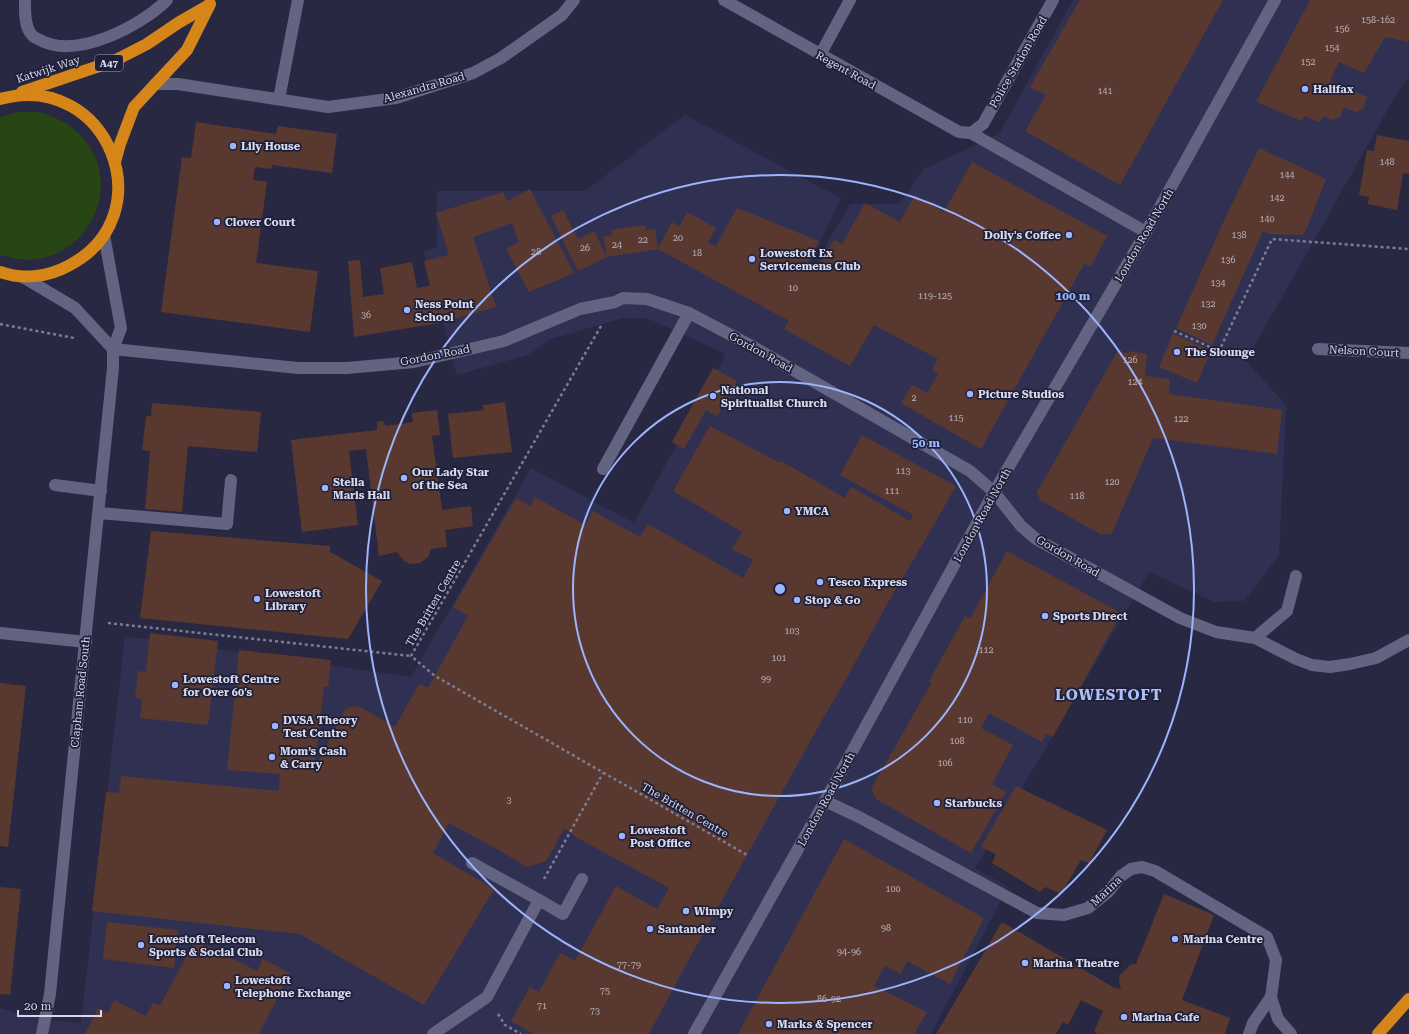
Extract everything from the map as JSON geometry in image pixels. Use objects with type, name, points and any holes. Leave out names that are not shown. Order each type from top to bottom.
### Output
[{"type":"highway","name":"Katwijk Way","points":[[115,162],[134,107],[187,50],[210,3]]},
{"type":"highway","name":"Katwijk Way","points":[[0,99],[114,61],[147,44],[210,3]]},
{"type":"highway","points":[[0,99],[31,94],[68,104],[84,115],[98,128],[108,144],[115,162],[118,180],[117,199],[112,218],[104,235],[92,250],[77,262],[66,268],[42,275],[22,277],[0,272]]},
{"type":"highway","points":[[1378,1034],[1409,999]]},
{"type":"street","points":[[25,0],[25,19],[32,35],[44,42],[56,46],[74,47],[105,38],[136,24],[160,7],[167,0]]},
{"type":"street","points":[[279,99],[298,0]]},
{"type":"street","name":"Alexandra Road","points":[[155,84],[178,84],[328,107],[396,98],[473,73],[501,58],[562,16],[574,0]]},
{"type":"street","name":"Regent Road","points":[[724,0],[960,132],[971,134],[1146,232]]},
{"type":"street","points":[[820,55],[850,0]]},
{"type":"street","name":"Police Station Road","points":[[971,134],[983,124],[1053,0]]},
{"type":"street","name":"London Road North","points":[[694,1034],[826,801],[994,492],[1146,232],[1275,0]]},
{"type":"street","name":"Clapham Road South","points":[[42,1034],[50,994],[99,513],[113,368],[113,349],[121,328],[104,235]]},
{"type":"street","points":[[22,277],[75,308],[113,349]]},
{"type":"street","name":"Gordon Road","points":[[113,349],[298,368],[347,368],[414,362],[504,341],[580,309],[615,302],[623,298],[647,299],[689,313],[748,344],[970,471],[994,492],[1021,526],[1036,539],[1180,618],[1216,632],[1255,638],[1296,659],[1312,665],[1330,667],[1376,658],[1409,640]]},
{"type":"street","points":[[603,470],[689,313]]},
{"type":"street","name":"Nelson Court","points":[[1318,349],[1409,353]]},
{"type":"street","points":[[99,513],[227,524],[231,480]]},
{"type":"street","points":[[55,485],[101,491]]},
{"type":"street","points":[[1255,638],[1287,612],[1296,576]]},
{"type":"street","points":[[0,633],[86,642]]},
{"type":"street","name":"Marina","points":[[826,801],[859,817],[1037,913],[1064,915],[1088,908],[1108,892],[1121,876],[1131,869],[1142,867],[1154,871],[1267,937],[1276,960],[1271,997],[1278,1019],[1291,1034]]},
{"type":"street","points":[[472,863],[563,914],[582,879]]},
{"type":"street","points":[[432,1034],[487,997],[537,899]]},
{"type":"street","points":[[1249,1034],[1253,1023],[1271,997]]},
{"type":"path","points":[[1174,331],[1219,352],[1272,239],[1409,249]]},
{"type":"path","name":"The Britten Centre","points":[[615,302],[411,656],[435,676],[747,855]]},
{"type":"path","points":[[1,323],[77,339]]},
{"type":"path","points":[[88,621],[411,656]]},
{"type":"path","points":[[537,899],[603,773]]},
{"type":"path","points":[[487,997],[506,1025],[521,1034]]},
{"type":"shaded area","points":[[1073,0],[1409,0],[1409,76],[1397,93],[1246,361],[1286,405],[1279,555],[1244,601],[1214,602],[1149,572],[975,868],[1008,887],[931,1034],[0,1034],[0,1008],[21,1014],[81,1024],[125,636],[411,677],[531,468],[634,523],[726,354],[647,318],[623,318],[551,339],[528,355],[457,375],[424,252],[437,246],[437,191],[585,191],[685,115],[841,198],[788,311],[850,204],[899,204],[924,169],[999,134]]},
{"type":"green space","points":[[19,112],[37,112],[48,115],[73,128],[91,149],[99,168],[101,189],[97,208],[88,226],[75,242],[57,253],[32,260],[0,255],[0,117]]},
{"type":"building","points":[[1080,0],[1223,0],[1120,185],[1025,131],[1046,95],[1030,87]]},
{"type":"building","points":[[1310,0],[1409,0],[1409,42],[1385,37],[1364,73],[1339,62],[1330,81],[1367,97],[1363,109],[1355,112],[1344,107],[1340,117],[1331,120],[1323,116],[1320,122],[1304,116],[1302,121],[1256,102]]},
{"type":"building","name":"Clover Court","points":[[196,122],[276,134],[278,126],[337,134],[332,173],[272,165],[271,169],[255,167],[253,180],[267,182],[256,263],[318,271],[310,332],[161,312],[182,157],[191,158]]},
{"type":"building","points":[[1377,135],[1409,141],[1409,174],[1403,173],[1397,210],[1368,204],[1369,197],[1359,195],[1367,150],[1374,151]]},
{"type":"building","points":[[1259,148],[1326,179],[1304,235],[1270,234],[1263,231],[1212,345],[1176,328],[1227,214]]},
{"type":"building","points":[[972,162],[1107,236],[1091,266],[1084,264],[981,449],[901,403],[912,385],[927,393],[938,374],[932,369],[938,359],[874,325],[850,366],[784,329],[789,321],[658,249],[672,222],[679,227],[687,212],[716,228],[708,242],[716,246],[737,208],[819,241],[808,262],[819,267],[834,240],[842,244],[865,203],[900,222],[915,195],[944,212]]},
{"type":"building","points":[[530,189],[574,273],[529,292],[506,249],[519,242],[512,223],[473,237],[496,307],[439,323],[354,337],[348,261],[360,260],[363,297],[384,294],[380,268],[412,262],[417,288],[430,286],[424,261],[449,255],[436,213],[503,192],[507,201]]},
{"type":"building","points":[[563,210],[578,239],[594,231],[607,257],[578,271],[551,216]]},
{"type":"building","points":[[645,225],[646,230],[655,229],[658,249],[607,257],[603,236],[612,235],[611,230]]},
{"type":"building","points":[[1173,333],[1211,351],[1197,383],[1159,367]]},
{"type":"building","points":[[1129,351],[1147,354],[1145,376],[1170,379],[1169,394],[1282,410],[1277,454],[1153,438],[1111,535],[1104,533],[1102,535],[1040,500],[1037,492],[1117,352],[1129,353]]},
{"type":"building","name":"National Spiritualist Church","points":[[713,368],[737,381],[717,416],[706,410],[684,449],[672,442]]},
{"type":"building","points":[[505,402],[512,452],[453,458],[448,414],[484,410],[483,405]]},
{"type":"building","points":[[152,403],[261,412],[257,452],[188,446],[182,512],[145,509],[150,451],[142,450],[146,416],[151,416]]},
{"type":"building","name":"Our Lady Star of the Sea","points":[[437,410],[440,435],[432,436],[442,510],[471,506],[473,526],[445,530],[447,547],[431,549],[428,557],[420,563],[410,564],[404,561],[397,552],[379,556],[366,449],[349,451],[358,525],[302,532],[291,440],[377,430],[377,422],[384,421],[385,426],[413,422],[412,413]]},
{"type":"building","points":[[710,426],[780,463],[781,461],[845,498],[851,487],[910,521],[913,515],[840,475],[862,435],[956,486],[887,604],[683,970],[649,1034],[534,1034],[511,1021],[530,987],[539,992],[560,953],[575,961],[616,886],[657,909],[669,888],[576,837],[565,828],[546,861],[527,867],[449,823],[433,853],[494,889],[424,1005],[300,934],[92,911],[106,792],[119,793],[121,776],[279,791],[280,774],[227,770],[239,650],[331,660],[328,687],[324,687],[314,769],[345,710],[348,708],[355,706],[360,707],[395,727],[419,684],[428,688],[468,616],[453,607],[516,498],[531,506],[535,497],[585,525],[593,511],[640,537],[648,524],[743,578],[753,560],[732,549],[742,532],[673,491]]},
{"type":"building","name":"Lowestoft Library","points":[[151,531],[330,546],[330,552],[382,581],[348,639],[140,618]]},
{"type":"building","points":[[1007,551],[1121,613],[1053,737],[1046,734],[1042,742],[989,713],[981,728],[1013,745],[992,784],[1006,792],[971,853],[876,799],[871,789],[932,682],[929,681],[965,616],[970,619]]},
{"type":"building","name":"Lowestoft Centre for Over 60's","points":[[150,633],[218,641],[208,725],[140,718],[142,699],[135,698],[138,671],[146,672]]},
{"type":"building","points":[[0,683],[26,686],[8,847],[0,846]]},
{"type":"building","points":[[1016,786],[1107,830],[1089,863],[1081,860],[1061,894],[1046,887],[1040,892],[992,863],[996,854],[981,847]]},
{"type":"building","points":[[844,839],[984,918],[950,984],[907,961],[901,974],[885,966],[874,986],[927,1012],[914,1034],[738,1034]]},
{"type":"building","points":[[0,887],[21,889],[10,995],[0,994]]},
{"type":"building","points":[[1164,894],[1214,915],[1182,1000],[1230,1018],[1225,1034],[1098,1034],[1094,1032],[1103,1011],[1081,1000],[1068,1025],[1063,1022],[1056,1034],[936,1034],[1002,922],[1113,987],[1121,989],[1119,982],[1120,975],[1130,965],[1136,964]]},
{"type":"building","name":"Lowestoft Telecom Sports & Social Club","points":[[107,922],[178,930],[174,968],[103,959]]},
{"type":"building","name":"Lowestoft Telephone Exchange","points":[[195,940],[257,971],[263,959],[290,973],[259,1034],[85,1034],[98,1008],[108,1013],[114,1000],[146,1016],[153,1003],[160,1006]]},
{"type":"place","name":"Halifax","points":[[1305,89]]},
{"type":"place","name":"Lily House","points":[[233,146]]},
{"type":"place","name":"Clover Court","points":[[217,222]]},
{"type":"place","name":"Dolly's Coffee","points":[[1069,235]]},
{"type":"place","name":"Lowestoft Ex Servicemens Club","points":[[752,259]]},
{"type":"place","name":"Ness Point School","points":[[407,310]]},
{"type":"place","name":"The Slounge","points":[[1177,352]]},
{"type":"place","name":"Picture Studios","points":[[970,394]]},
{"type":"place","name":"National Spiritualist Church","points":[[713,396]]},
{"type":"place","name":"Our Lady Star of the Sea","points":[[404,478]]},
{"type":"place","name":"Stella Maris Hall","points":[[325,488]]},
{"type":"place","name":"YMCA","points":[[787,511]]},
{"type":"place","name":"Tesco Express","points":[[820,582]]},
{"type":"place","name":"Lowestoft Library","points":[[257,599]]},
{"type":"place","name":"Stop & Go","points":[[797,600]]},
{"type":"place","name":"Sports Direct","points":[[1045,616]]},
{"type":"place","name":"Lowestoft Centre for Over 60's","points":[[175,685]]},
{"type":"place","name":"DVSA Theory Test Centre","points":[[275,726]]},
{"type":"place","name":"Mom’s Cash & Carry","points":[[272,757]]},
{"type":"place","name":"Starbucks","points":[[937,803]]},
{"type":"place","name":"Lowestoft Post Office","points":[[622,836]]},
{"type":"place","name":"Wimpy","points":[[686,911]]},
{"type":"place","name":"Santander","points":[[650,929]]},
{"type":"place","name":"Marina Centre","points":[[1175,939]]},
{"type":"place","name":"Lowestoft Telecom Sports & Social Club","points":[[141,945]]},
{"type":"place","name":"Marina Theatre","points":[[1025,963]]},
{"type":"place","name":"Lowestoft Telephone Exchange","points":[[227,986]]},
{"type":"place","name":"Marina Cafe","points":[[1124,1017]]},
{"type":"place","name":"Marks & Spencer","points":[[769,1024]]},
{"type":"district","name":"LOWESTOFT","points":[[1109,695]]}]
